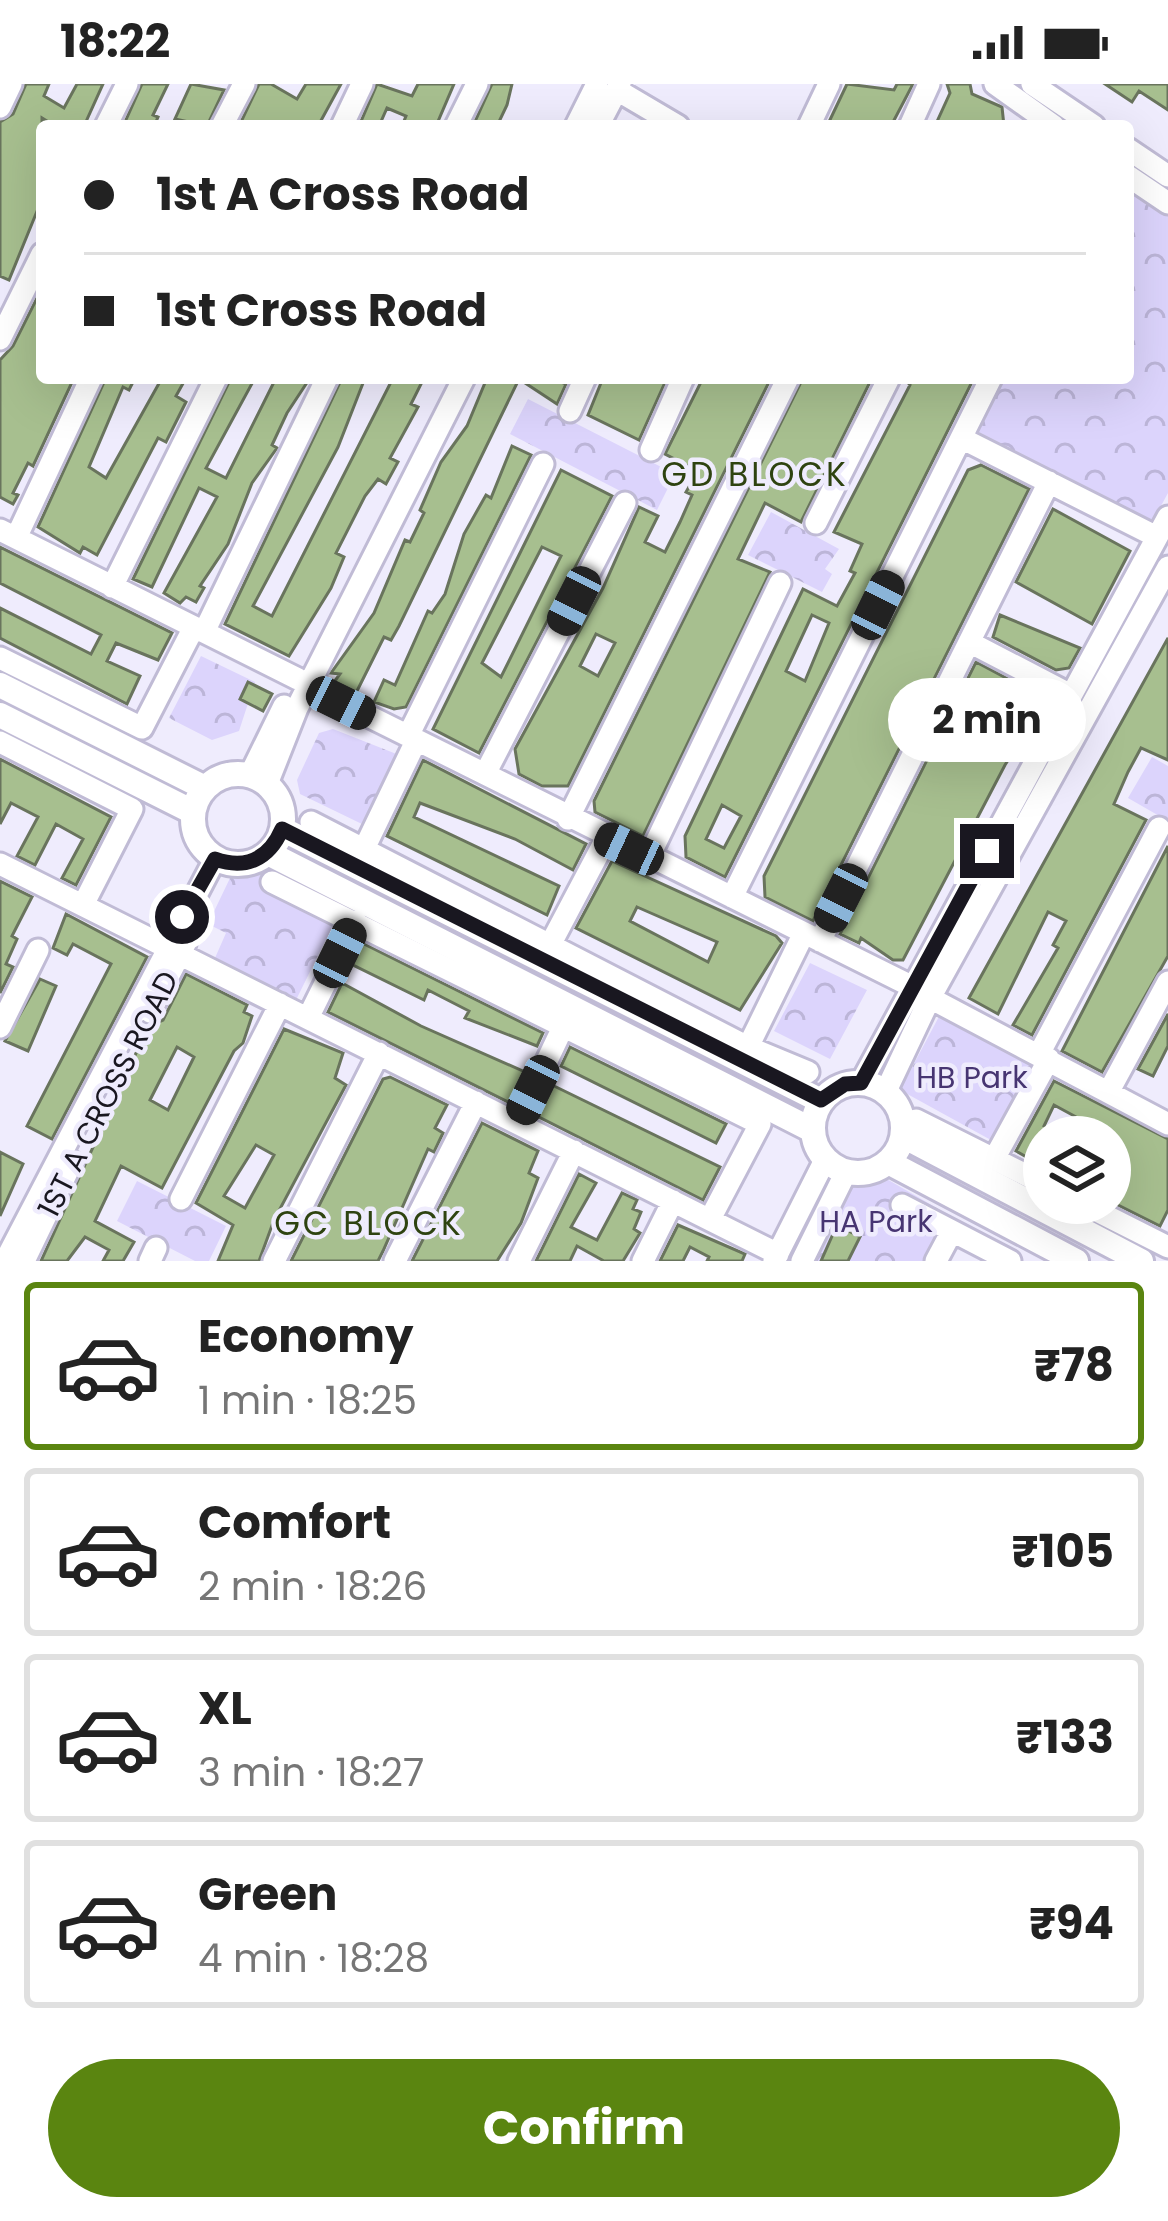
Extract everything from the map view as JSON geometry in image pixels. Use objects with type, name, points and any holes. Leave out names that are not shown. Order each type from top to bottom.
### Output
[{"type":"main road","points":[[0,685],[205,788]]},
{"type":"main road","points":[[0,715],[193,812]]},
{"type":"main road","points":[[225,776],[258,780],[278,800],[282,829],[268,853],[254,862],[221,861],[196,838],[193,812],[205,788],[225,776]]},
{"type":"main road","points":[[282,829],[821,1100]]},
{"type":"main road","points":[[268,853],[812,1130],[836,1166],[874,1170],[888,1162],[910,1128]]},
{"type":"main road","points":[[812,1130],[821,1100],[845,1084],[873,1088],[898,1108],[910,1128],[1141,1261]]},
{"type":"main road","points":[[888,1162],[1076,1261]]},
{"type":"street","points":[[0,106],[11,84]]},
{"type":"street","points":[[109,120],[127,84]]},
{"type":"street","points":[[225,120],[244,84]]},
{"type":"street","points":[[345,120],[362,84]]},
{"type":"street","points":[[459,120],[477,84]]},
{"type":"street","points":[[812,120],[830,84]]},
{"type":"street","points":[[913,120],[929,84]]},
{"type":"street","points":[[995,84],[1024,105],[1074,120]]},
{"type":"street","points":[[581,120],[611,86]]},
{"type":"street","points":[[600,120],[611,86]]},
{"type":"street","points":[[611,86],[668,120]]},
{"type":"street","points":[[1134,153],[1168,176]]},
{"type":"street","points":[[1134,180],[1168,203]]},
{"type":"street","points":[[0,339],[36,266]]},
{"type":"street","points":[[88,384],[8,534],[606,839],[812,937],[1168,1124]]},
{"type":"street","points":[[112,587],[213,384]]},
{"type":"street","points":[[0,658],[142,728],[199,630],[324,384]]},
{"type":"street","points":[[445,402],[449,384]]},
{"type":"street","points":[[258,780],[445,402],[459,384]]},
{"type":"street","points":[[570,411],[582,384]]},
{"type":"street","points":[[651,450],[680,384]]},
{"type":"street","points":[[568,819],[785,384]]},
{"type":"street","points":[[816,523],[886,384]]},
{"type":"street","points":[[732,897],[988,384]]},
{"type":"street","points":[[961,438],[1049,482],[1162,527],[1071,695],[1054,752]]},
{"type":"street","points":[[364,849],[544,464]]},
{"type":"street","points":[[748,1047],[812,937],[1049,482]]},
{"type":"street","points":[[485,775],[625,503]]},
{"type":"street","points":[[873,1088],[1054,752],[1168,568]]},
{"type":"street","points":[[648,859],[780,583]]},
{"type":"street","points":[[1118,609],[1138,621]]},
{"type":"street","points":[[969,642],[1071,695]]},
{"type":"street","points":[[0,742],[132,808],[82,905]]},
{"type":"street","points":[[311,822],[748,1047],[808,1072]]},
{"type":"street","points":[[994,1159],[1159,828]]},
{"type":"street","points":[[550,945],[606,839]]},
{"type":"street","name":"1ST A CROSS ROAD","points":[[10,1255],[52,1186],[221,861]]},
{"type":"street","points":[[0,863],[776,1257],[836,1166]]},
{"type":"street","points":[[272,882],[760,1124],[710,1220]]},
{"type":"street","points":[[308,1018],[356,921]]},
{"type":"street","points":[[0,1027],[38,950]]},
{"type":"street","points":[[1109,1091],[1168,982]]},
{"type":"street","points":[[181,1199],[280,1004]]},
{"type":"street","points":[[518,1122],[563,1027]]},
{"type":"street","points":[[274,1261],[379,1054]]},
{"type":"street","points":[[395,1261],[476,1102]]},
{"type":"street","points":[[910,1128],[1023,1174]]},
{"type":"street","points":[[519,1261],[574,1151]]},
{"type":"street","points":[[802,1261],[836,1166]]},
{"type":"street","points":[[643,1261],[673,1201]]},
{"type":"street","points":[[902,1205],[1010,1261]]},
{"type":"street","points":[[1123,1224],[1168,1247]]},
{"type":"street","points":[[936,1261],[952,1231]]},
{"type":"green space","points":[[1134,188],[1168,210],[1168,493],[1150,526],[971,432],[996,384],[1134,384]]},
{"type":"green space","points":[[528,399],[675,474],[657,510],[510,434]]},
{"type":"green space","points":[[771,512],[839,549],[825,569],[832,574],[822,592],[748,555]]},
{"type":"green space","points":[[201,656],[255,682],[239,731],[212,740],[169,718]]},
{"type":"green space","points":[[333,729],[399,755],[381,788],[386,800],[376,796],[364,825],[300,794],[297,780],[319,733]]},
{"type":"green space","points":[[1152,757],[1168,766],[1168,821],[1128,798]]},
{"type":"green space","points":[[267,871],[337,917],[296,1000],[215,958],[226,933],[208,924],[231,876]]},
{"type":"green space","points":[[810,963],[867,990],[830,1059],[774,1031]]},
{"type":"green space","name":"HB Park","points":[[943,1009],[1045,1064],[1000,1145],[900,1090]]},
{"type":"green space","name":"HA Park","points":[[885,1178],[954,1218],[931,1261],[809,1261],[848,1182]]},
{"type":"green space","points":[[137,1181],[226,1226],[209,1261],[195,1261],[117,1221]]},
{"type":"building","points":[[26,84],[49,84],[44,96],[64,108],[77,84],[103,84],[87,120],[36,120],[36,214],[9,280],[0,276],[0,122],[13,114]]},
{"type":"building","points":[[142,84],[168,84],[153,115],[157,120],[126,120]]},
{"type":"building","points":[[191,84],[224,90],[210,120],[175,119]]},
{"type":"building","points":[[259,84],[271,84],[297,99],[306,84],[341,84],[321,120],[242,120]]},
{"type":"building","points":[[377,84],[412,96],[418,84],[454,84],[439,120],[404,120],[406,116],[387,108],[382,120],[362,120]]},
{"type":"building","points":[[492,84],[512,84],[500,120],[476,120]]},
{"type":"building","points":[[847,84],[894,90],[897,84],[913,84],[894,120],[830,120]]},
{"type":"building","points":[[947,84],[970,84],[972,94],[1002,107],[1003,120],[938,120],[950,93]]},
{"type":"building","points":[[1105,84],[1168,84],[1168,110],[1139,91],[1132,102]]},
{"type":"building","points":[[36,300],[36,384],[71,384],[33,466],[28,463],[13,493],[18,495],[13,504],[0,497],[0,360],[13,346]]},
{"type":"building","points":[[103,384],[132,384],[129,390],[123,387],[89,467],[106,478],[159,384],[183,384],[176,396],[186,402],[166,442],[158,438],[97,555],[83,547],[80,553],[38,527]]},
{"type":"building","points":[[228,384],[252,384],[206,468],[226,478],[273,384],[306,384],[287,413],[272,445],[277,448],[252,483],[228,544],[200,586],[204,588],[196,602],[186,597],[180,603],[164,593],[217,497],[199,488],[152,587],[133,579]]},
{"type":"building","points":[[339,384],[363,384],[338,447],[253,606],[272,616],[390,384],[421,384],[411,404],[418,407],[390,458],[398,462],[386,484],[378,479],[365,496],[336,553],[344,557],[331,588],[289,656],[225,624]]},
{"type":"building","points":[[484,384],[517,384],[399,626],[391,640],[384,637],[356,693],[334,682],[340,674],[331,673],[374,613],[405,540],[410,542],[424,513],[420,510],[441,462],[467,426]]},
{"type":"building","points":[[527,384],[566,384],[557,404]]},
{"type":"building","points":[[601,384],[664,384],[639,440],[588,415]]},
{"type":"building","points":[[700,384],[768,384],[568,786],[542,786],[519,774],[515,749],[603,588],[639,507],[658,516],[645,542],[665,552],[698,471],[665,454]],"holes":[[[596,634],[615,643],[598,676],[580,666]]]},
{"type":"building","points":[[800,384],[869,384],[801,522],[765,503],[738,559],[770,572],[643,836],[595,812],[594,801]]},
{"type":"building","points":[[909,384],[971,384],[725,877],[686,857],[685,836],[803,589],[837,606],[855,573],[850,571],[862,544],[834,532]],"holes":[[[812,615],[829,623],[805,681],[786,671]],[[722,805],[741,816],[724,848],[706,839]]]},
{"type":"building","points":[[512,446],[531,455],[406,707],[394,709],[374,702],[384,680],[395,685],[428,611],[432,613],[445,594],[464,534],[486,495],[491,498]]},
{"type":"building","points":[[981,465],[1029,489],[813,921],[765,897],[764,876],[968,470]]},
{"type":"building","points":[[561,470],[612,496],[479,753],[433,729]],"holes":[[[542,547],[561,556],[501,677],[482,663]]]},
{"type":"building","points":[[1053,509],[1130,551],[1092,624],[1016,582]]},
{"type":"building","points":[[0,547],[172,633],[158,660],[116,643],[107,661],[140,676],[127,704],[0,638],[0,608],[91,654],[101,635],[0,583]]},
{"type":"building","points":[[1000,615],[1080,648],[1069,668],[1056,670],[993,637]]},
{"type":"building","points":[[1168,638],[1168,760],[1141,748],[1128,772],[1114,804],[1146,820],[1032,1035],[1013,1025],[1058,948],[1053,945],[1066,921],[1048,912],[998,1014],[969,998]]},
{"type":"building","points":[[976,662],[1042,697],[1042,706],[1005,765],[903,960],[893,960],[861,938],[859,943],[840,934]]},
{"type":"building","points":[[248,682],[272,694],[263,711],[240,699]]},
{"type":"building","points":[[0,759],[111,817],[76,885],[62,878],[83,839],[56,824],[35,865],[17,856],[38,817],[11,803],[0,824]]},
{"type":"building","points":[[423,760],[586,844],[573,870],[515,839],[420,803],[414,817],[559,886],[547,915],[387,836]]},
{"type":"building","points":[[1168,846],[1168,956],[1102,1072],[1062,1051]]},
{"type":"building","points":[[612,861],[776,936],[782,943],[740,1010],[576,928]],"holes":[[[637,907],[717,942],[708,962],[630,921]]]},
{"type":"building","points":[[0,881],[32,897],[12,936],[17,939],[6,964],[13,967],[0,993]]},
{"type":"building","points":[[66,914],[147,957],[52,1139],[27,1126],[111,964],[73,944],[67,955],[53,948]]},
{"type":"building","points":[[362,943],[543,1033],[537,1046],[465,1018],[469,1011],[428,990],[424,1000],[351,964]]},
{"type":"building","points":[[186,974],[247,1005],[244,1012],[252,1016],[243,1043],[234,1051],[162,1188],[121,1166],[95,1221],[134,1242],[123,1261],[103,1261],[109,1250],[85,1237],[67,1261],[41,1261],[148,1027],[163,1020]],"holes":[[[177,1047],[194,1057],[168,1110],[150,1100]]]},
{"type":"building","points":[[40,979],[56,986],[28,1051],[5,1041]]},
{"type":"building","points":[[342,983],[421,1026],[525,1072],[510,1103],[328,1012]]},
{"type":"building","points":[[1168,1014],[1168,1046],[1153,1076],[1138,1069]]},
{"type":"building","points":[[284,1029],[343,1053],[335,1078],[346,1085],[274,1220],[259,1261],[218,1261],[233,1225],[196,1203]],"holes":[[[256,1145],[274,1155],[245,1208],[224,1196]]]},
{"type":"building","points":[[570,1047],[726,1124],[716,1143],[561,1066]]},
{"type":"building","points":[[390,1077],[447,1105],[435,1128],[443,1133],[434,1152],[428,1149],[378,1261],[291,1261],[383,1079]]},
{"type":"building","points":[[1054,1081],[1123,1116],[1074,1116],[1054,1105],[1049,1116],[1035,1116]]},
{"type":"building","points":[[552,1085],[720,1167],[703,1200],[537,1116]]},
{"type":"building","points":[[1131,1120],[1168,1139],[1168,1210],[1160,1226],[1131,1212]]},
{"type":"building","points":[[482,1123],[538,1151],[529,1173],[538,1178],[521,1223],[497,1261],[412,1261]]},
{"type":"building","points":[[0,1152],[23,1164],[0,1216]]},
{"type":"building","points":[[579,1174],[596,1183],[571,1227],[597,1240],[622,1193],[637,1200],[633,1209],[641,1212],[634,1229],[640,1233],[623,1261],[604,1261],[577,1246],[570,1261],[536,1261]]},
{"type":"building","points":[[678,1225],[745,1254],[742,1261],[707,1261],[709,1257],[690,1247],[683,1261],[660,1261]]},
{"type":"building","points":[[837,1225],[860,1237],[848,1261],[821,1261]]},
{"type":"district","name":"GD BLOCK","points":[[755,474]]},
{"type":"district","name":"GC BLOCK","points":[[369,1223]]},
{"type":"route","points":[[182,917],[215,859],[239,865],[254,862],[276,844],[282,829],[821,1100],[845,1084],[861,1083],[987,851]]}]
